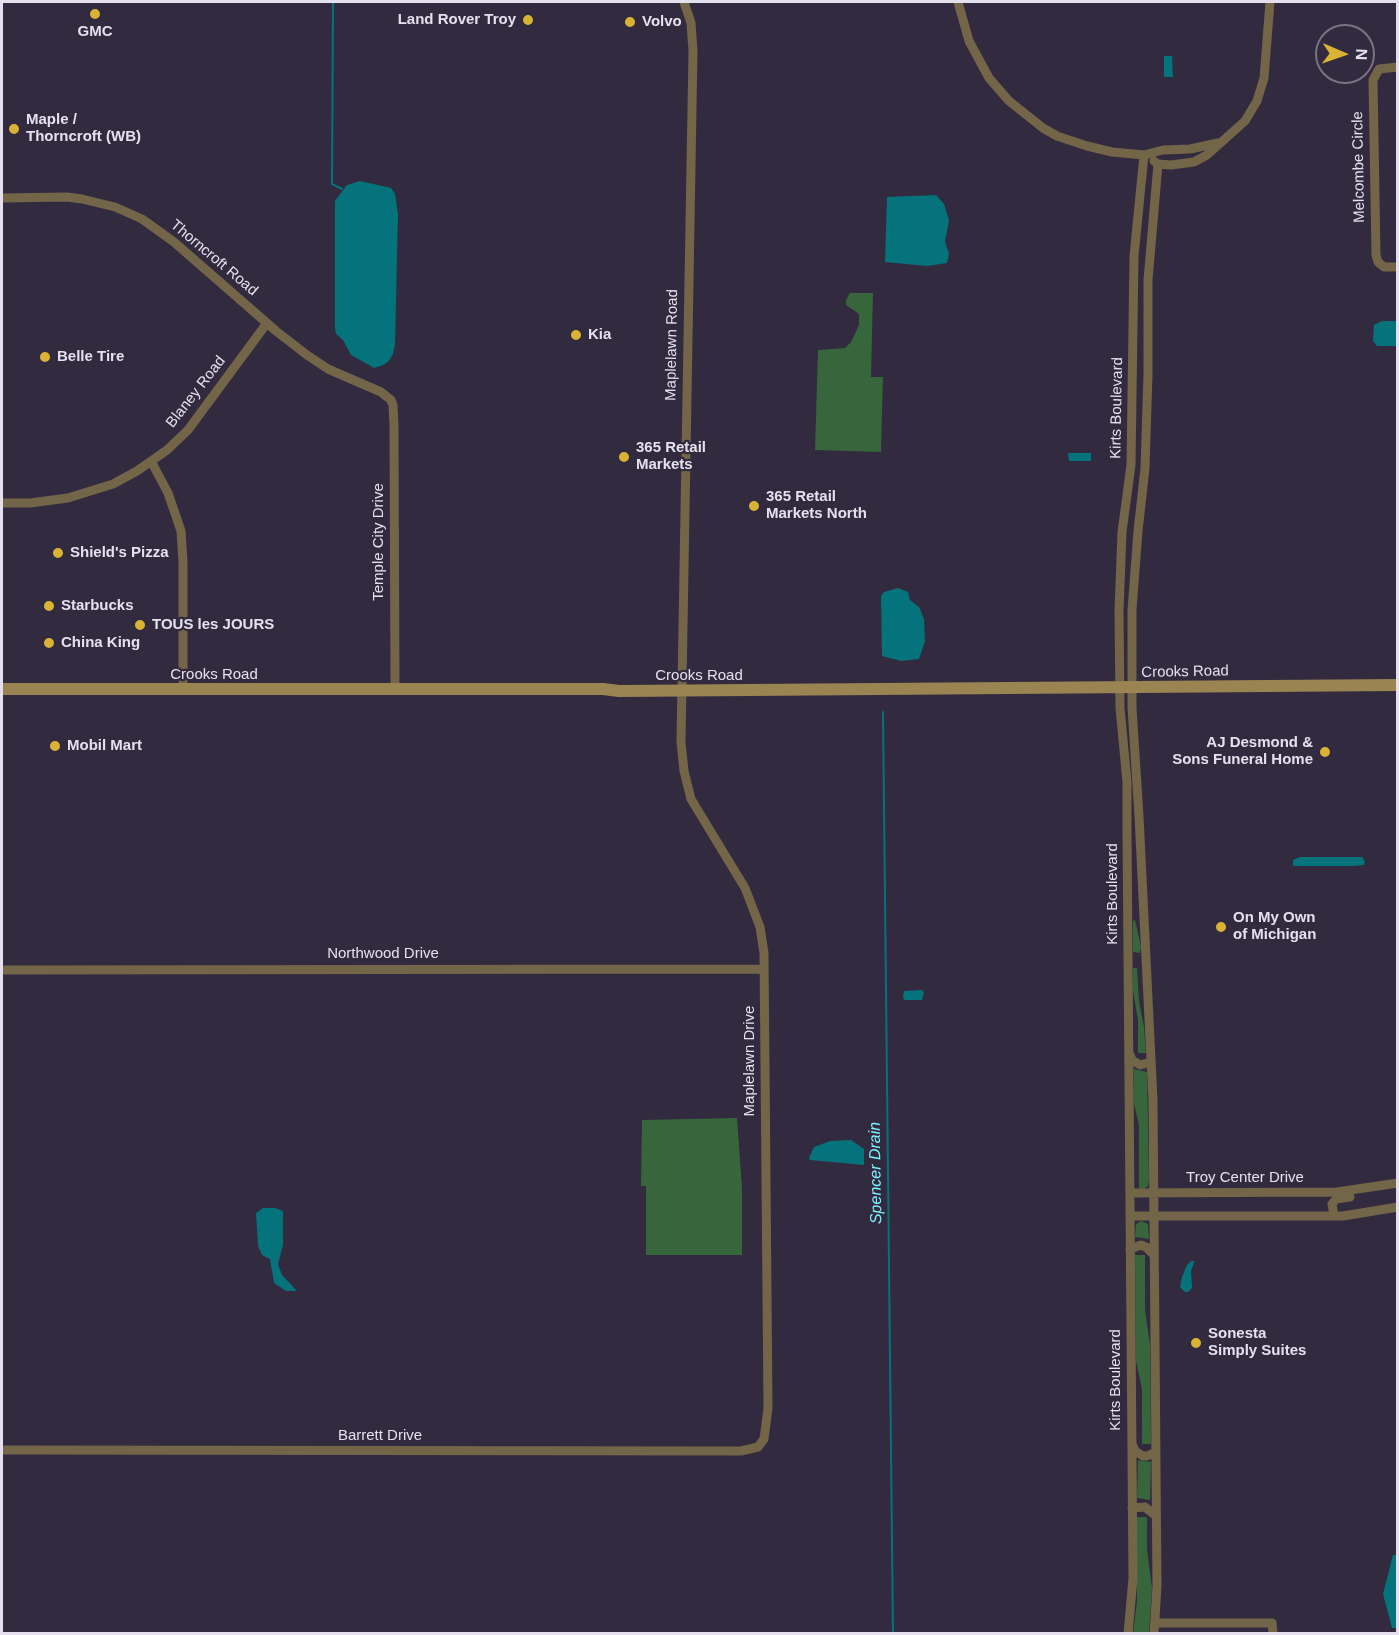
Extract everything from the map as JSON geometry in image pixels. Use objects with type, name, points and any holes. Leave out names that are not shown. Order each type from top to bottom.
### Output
[{"type":"main road","name":"Crooks Road","points":[[2,689],[681,691],[1398,685]]},
{"type":"street","name":"Maplelawn Road","points":[[681,691],[693,51],[691,23],[684,2]]},
{"type":"street","points":[[958,2],[969,41],[982,66],[999,91],[1042,128],[1074,142],[1112,152],[1146,155],[1163,150],[1190,149],[1218,143]]},
{"type":"street","points":[[1146,155],[1158,164],[1182,165],[1194,162],[1207,154],[1245,121],[1260,95],[1266,66],[1270,2]]},
{"type":"street","name":"Melcombe Circle","points":[[1398,67],[1379,69],[1373,80],[1376,255],[1378,262],[1384,267],[1398,267]]},
{"type":"street","name":"Kirts Boulevard","points":[[1128,1634],[1133,1594],[1127,782],[1122,532],[1131,465],[1134,256],[1146,155]]},
{"type":"street","name":"Kirts Boulevard","points":[[1154,1634],[1156,1452],[1151,1062],[1126,688],[1133,585],[1145,468],[1148,280],[1158,164]]},
{"type":"street","name":"Thorncroft Road","points":[[2,198],[68,197],[104,204],[142,219],[174,242],[307,355],[328,369],[387,396]]},
{"type":"street","name":"Blaney Road","points":[[2,503],[30,503],[68,498],[113,484],[151,461],[181,438],[196,421],[267,323]]},
{"type":"street","name":"Temple City Drive","points":[[387,396],[393,405],[394,426],[395,690]]},
{"type":"street","points":[[151,461],[168,493],[181,531],[183,690]]},
{"type":"street","name":"Maplelawn Drive","points":[[681,691],[682,756],[688,791],[700,816],[739,876],[752,902],[761,935],[764,969],[768,1421],[764,1440],[758,1448]]},
{"type":"street","points":[[1128,962],[1139,960],[1146,965]]},
{"type":"street","name":"Northwood Drive","points":[[2,970],[764,969]]},
{"type":"street","points":[[1129,1052],[1136,1063],[1144,1065],[1151,1062]]},
{"type":"street","name":"Troy Center Drive","points":[[1130,1193],[1337,1192],[1360,1191],[1398,1184]]},
{"type":"street","name":"Troy Center Drive","points":[[1334,1216],[1332,1204],[1336,1199],[1354,1196],[1360,1191]]},
{"type":"street","points":[[1130,1216],[1334,1216],[1398,1207]]},
{"type":"street","points":[[1130,1249],[1141,1245],[1154,1254]]},
{"type":"street","points":[[1132,1444],[1135,1450],[1143,1456],[1156,1452]]},
{"type":"street","name":"Barrett Drive","points":[[2,1449],[741,1451],[758,1448]]},
{"type":"street","points":[[1132,1508],[1145,1507],[1156,1516]]},
{"type":"street","points":[[1155,1623],[1272,1623],[1273,1634]]},
{"type":"street","points":[[1244,1623],[1244,1634]]},
{"type":"shaded area","points":[[1164,56],[1172,56],[1173,77],[1164,77]]},
{"type":"shaded area","points":[[360,181],[391,188],[395,194],[398,214],[395,344],[388,362],[374,368],[351,355],[343,340],[336,334],[335,328],[335,201],[347,185]]},
{"type":"shaded area","points":[[936,195],[944,204],[949,220],[945,242],[949,254],[947,263],[927,266],[885,262],[887,197]]},
{"type":"shaded area","points":[[850,293],[873,293],[871,377],[883,377],[881,452],[815,450],[818,350],[845,348],[851,342],[859,325],[859,314],[846,305]]},
{"type":"shaded area","points":[[1382,321],[1397,321],[1397,346],[1377,346],[1373,341],[1374,325]]},
{"type":"shaded area","points":[[1068,453],[1091,453],[1091,461],[1069,461]]},
{"type":"shaded area","points":[[898,588],[908,592],[910,600],[919,607],[924,619],[925,641],[919,659],[901,661],[882,656],[881,596],[884,592]]},
{"type":"shaded area","points":[[1300,857],[1362,857],[1365,861],[1364,865],[1354,866],[1293,866],[1293,860]]},
{"type":"shaded area","points":[[1135,920],[1141,947],[1140,953],[1133,952],[1133,921]]},
{"type":"shaded area","points":[[1133,968],[1137,968],[1146,1053],[1138,1053],[1138,1020],[1133,991]]},
{"type":"shaded area","points":[[922,990],[924,992],[922,1000],[903,998],[904,991]]},
{"type":"shaded area","points":[[1134,1069],[1147,1072],[1149,1180],[1148,1186],[1142,1190],[1139,1188],[1139,1125],[1134,1104]]},
{"type":"shaded area","points":[[737,1118],[742,1188],[742,1255],[646,1255],[646,1186],[641,1186],[642,1120]]},
{"type":"shaded area","points":[[851,1140],[864,1149],[864,1165],[810,1160],[809,1158],[814,1147],[830,1141]]},
{"type":"shaded area","points":[[263,1208],[283,1211],[283,1245],[278,1264],[282,1275],[297,1291],[286,1291],[274,1283],[270,1259],[262,1255],[258,1246],[256,1213]]},
{"type":"shaded area","points":[[1141,1221],[1148,1224],[1149,1239],[1135,1237],[1136,1224]]},
{"type":"shaded area","points":[[1135,1255],[1145,1255],[1145,1310],[1150,1345],[1151,1444],[1142,1444],[1142,1389],[1136,1361]]},
{"type":"shaded area","points":[[1194,1261],[1191,1271],[1192,1288],[1185,1292],[1180,1287],[1187,1265]]},
{"type":"shaded area","points":[[1138,1460],[1151,1462],[1150,1500],[1137,1498]]},
{"type":"shaded area","points":[[1137,1517],[1147,1517],[1147,1550],[1152,1588],[1149,1633],[1133,1633],[1137,1601]]},
{"type":"shaded area","points":[[1393,1555],[1397,1555],[1398,1628],[1392,1628],[1383,1594]]},
{"type":"waterway","points":[[333,2],[332,184],[342,189]]},
{"type":"waterway","name":"Spencer Drain","points":[[883,712],[893,1634]]},
{"type":"place","name":"GMC","points":[[95,14]]},
{"type":"place","name":"Land Rover Troy","points":[[528,20]]},
{"type":"place","name":"Volvo","points":[[630,22]]},
{"type":"place","name":"Maple / Thorncroft (WB)","points":[[14,129]]},
{"type":"place","name":"Kia","points":[[576,335]]},
{"type":"place","name":"Belle Tire","points":[[45,357]]},
{"type":"place","name":"365 Retail Markets","points":[[624,457]]},
{"type":"place","name":"365 Retail Markets North","points":[[754,506]]},
{"type":"place","name":"Shield's Pizza","points":[[58,553]]},
{"type":"place","name":"Starbucks","points":[[49,606]]},
{"type":"place","name":"TOUS les JOURS","points":[[140,625]]},
{"type":"place","name":"China King","points":[[49,643]]},
{"type":"place","name":"Mobil Mart","points":[[55,746]]},
{"type":"place","name":"AJ Desmond & Sons Funeral Home","points":[[1325,752]]},
{"type":"place","name":"On My Own of Michigan","points":[[1221,927]]},
{"type":"place","name":"Sonesta Simply Suites","points":[[1196,1343]]}]
